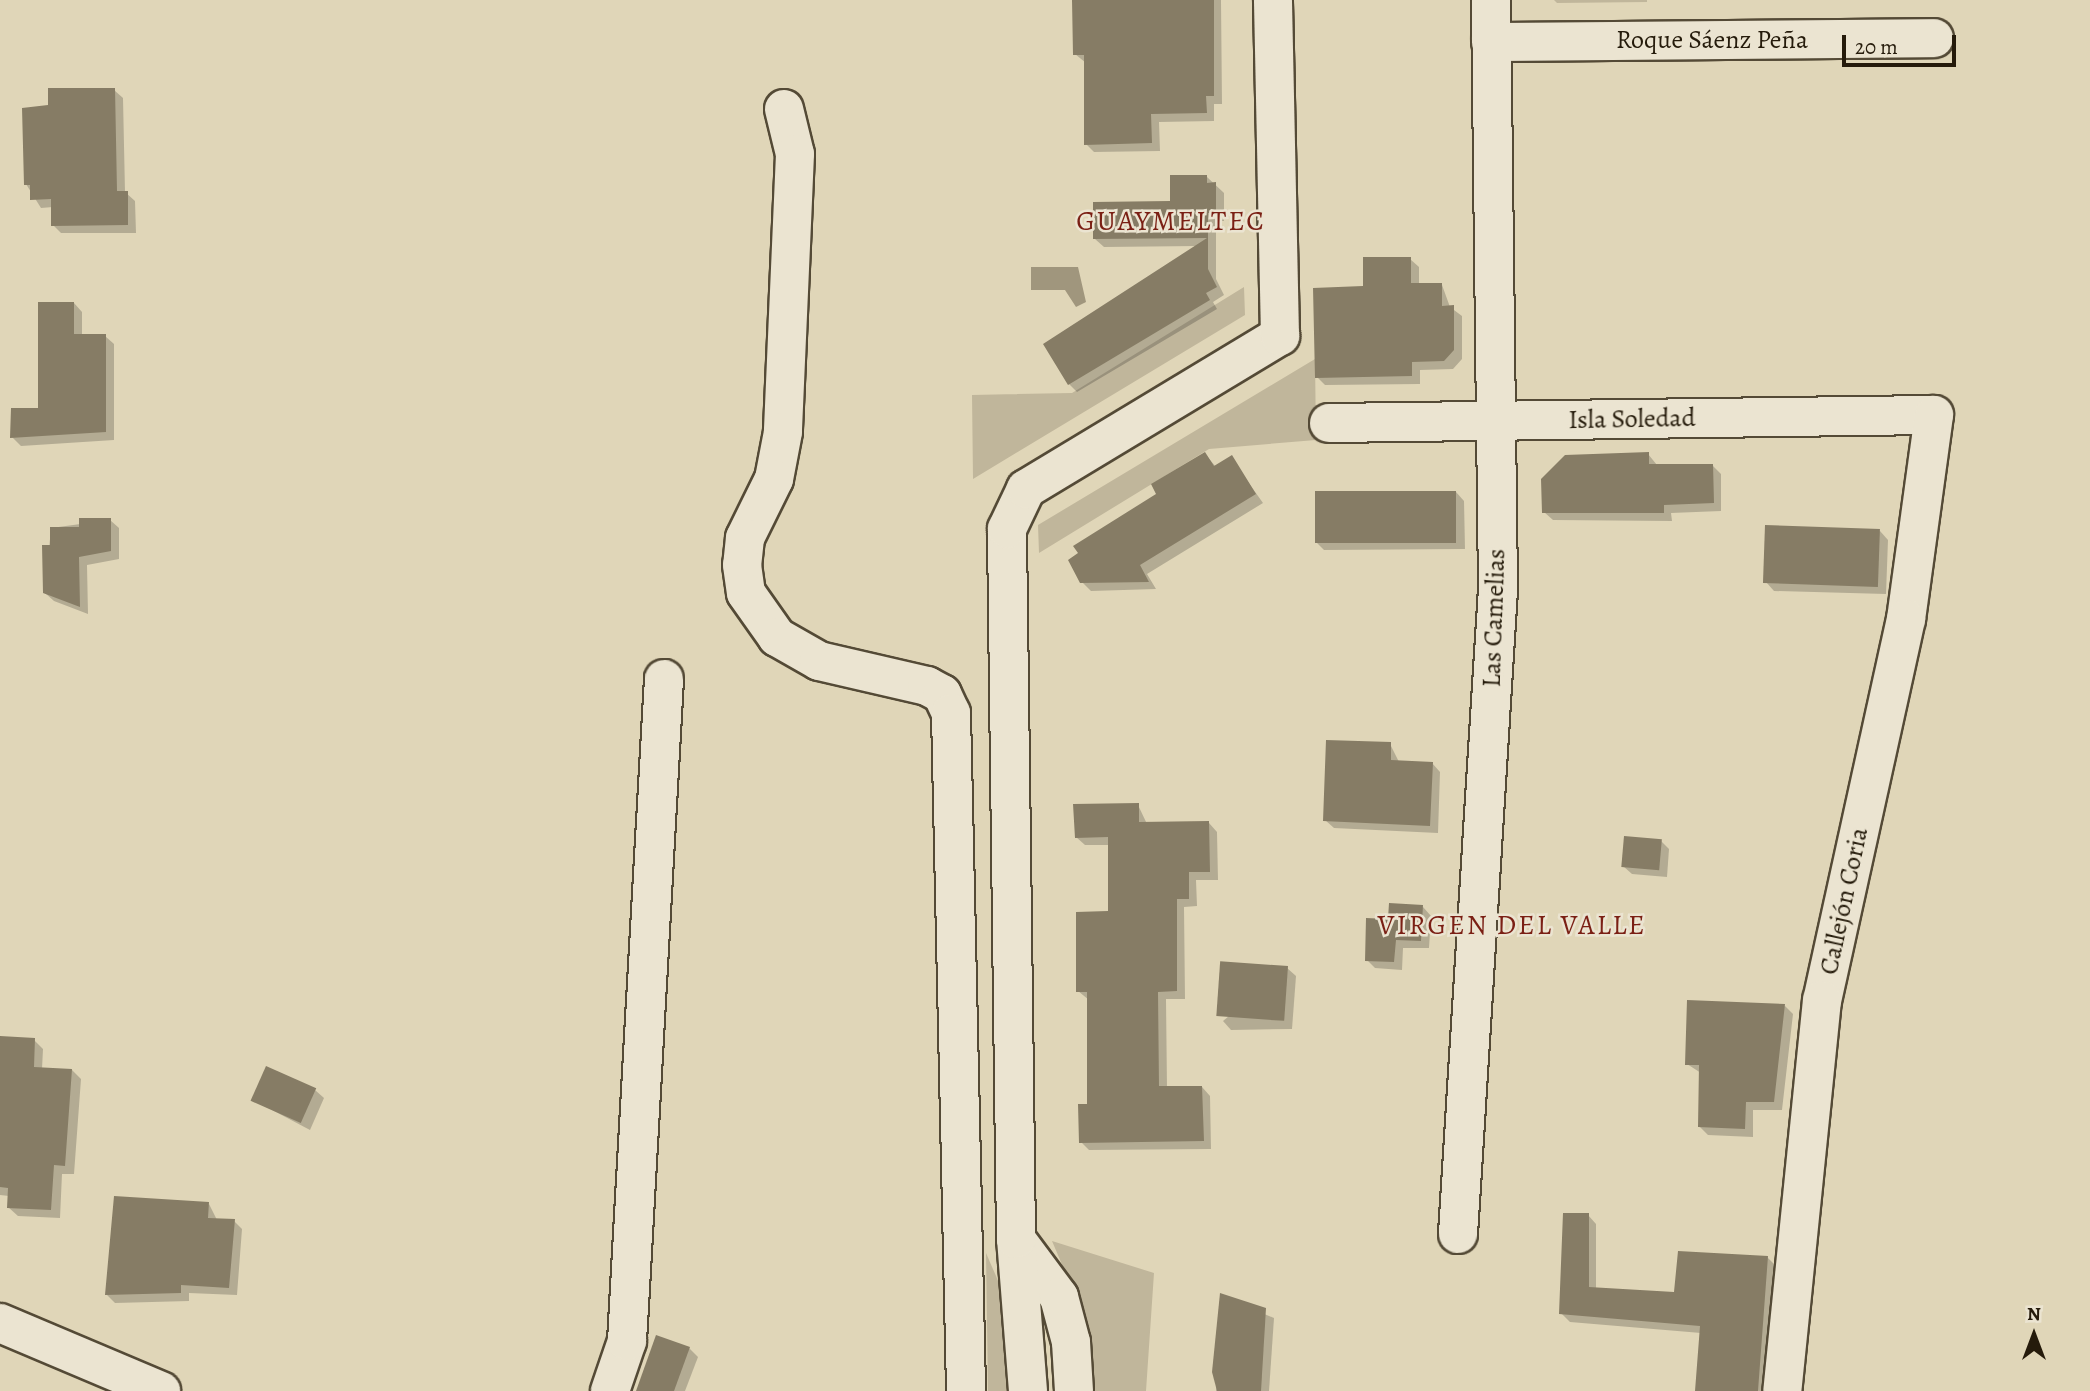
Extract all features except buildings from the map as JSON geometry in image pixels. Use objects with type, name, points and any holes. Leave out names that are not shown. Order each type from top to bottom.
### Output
[{"type":"street","points":[[1028,1391],[1016,1239],[1007,530],[1026,489],[1280,335],[1273,0]]},
{"type":"street","name":"Las Camelias","points":[[1458,1234],[1498,590],[1498,421],[1490,0]]},
{"type":"street","name":"Roque Sáenz Peña","points":[[1491,42],[1934,38]]},
{"type":"street","points":[[784,109],[795,153],[783,432],[774,479],[745,538],[742,565],[757,615],[777,637],[819,661],[927,686],[942,694],[951,713],[966,1391]]},
{"type":"street","name":"Isla Soledad","points":[[1329,423],[1934,415]]},
{"type":"street","name":"Callejón Coria","points":[[1782,1391],[1822,1000],[1906,619],[1934,415]]},
{"type":"street","points":[[610,1391],[627,1341],[664,679]]},
{"type":"street","points":[[1016,1239],[1059,1297],[1071,1342],[1074,1391]]},
{"type":"street","points":[[0,1323],[161,1391]]},
{"type":"shaded area","points":[[1554,0],[1647,0],[1647,2],[1557,3]]},
{"type":"shaded area","points":[[1031,267],[1078,267],[1086,302],[1076,307],[1065,290],[1031,290]]},
{"type":"shaded area","points":[[1244,287],[1245,315],[973,479],[972,395],[1072,393]]},
{"type":"shaded area","points":[[1315,359],[1316,440],[1209,449],[1039,553],[1038,525]]},
{"type":"shaded area","points":[[1052,1241],[1154,1273],[1146,1391],[1091,1391],[1086,1321]]},
{"type":"shaded area","points":[[986,1253],[1009,1306],[1015,1391],[988,1391]]},
{"type":"district","name":"GUAYMELTEC","points":[[1171,221]]},
{"type":"district","name":"VIRGEN DEL VALLE","points":[[1512,925]]}]
